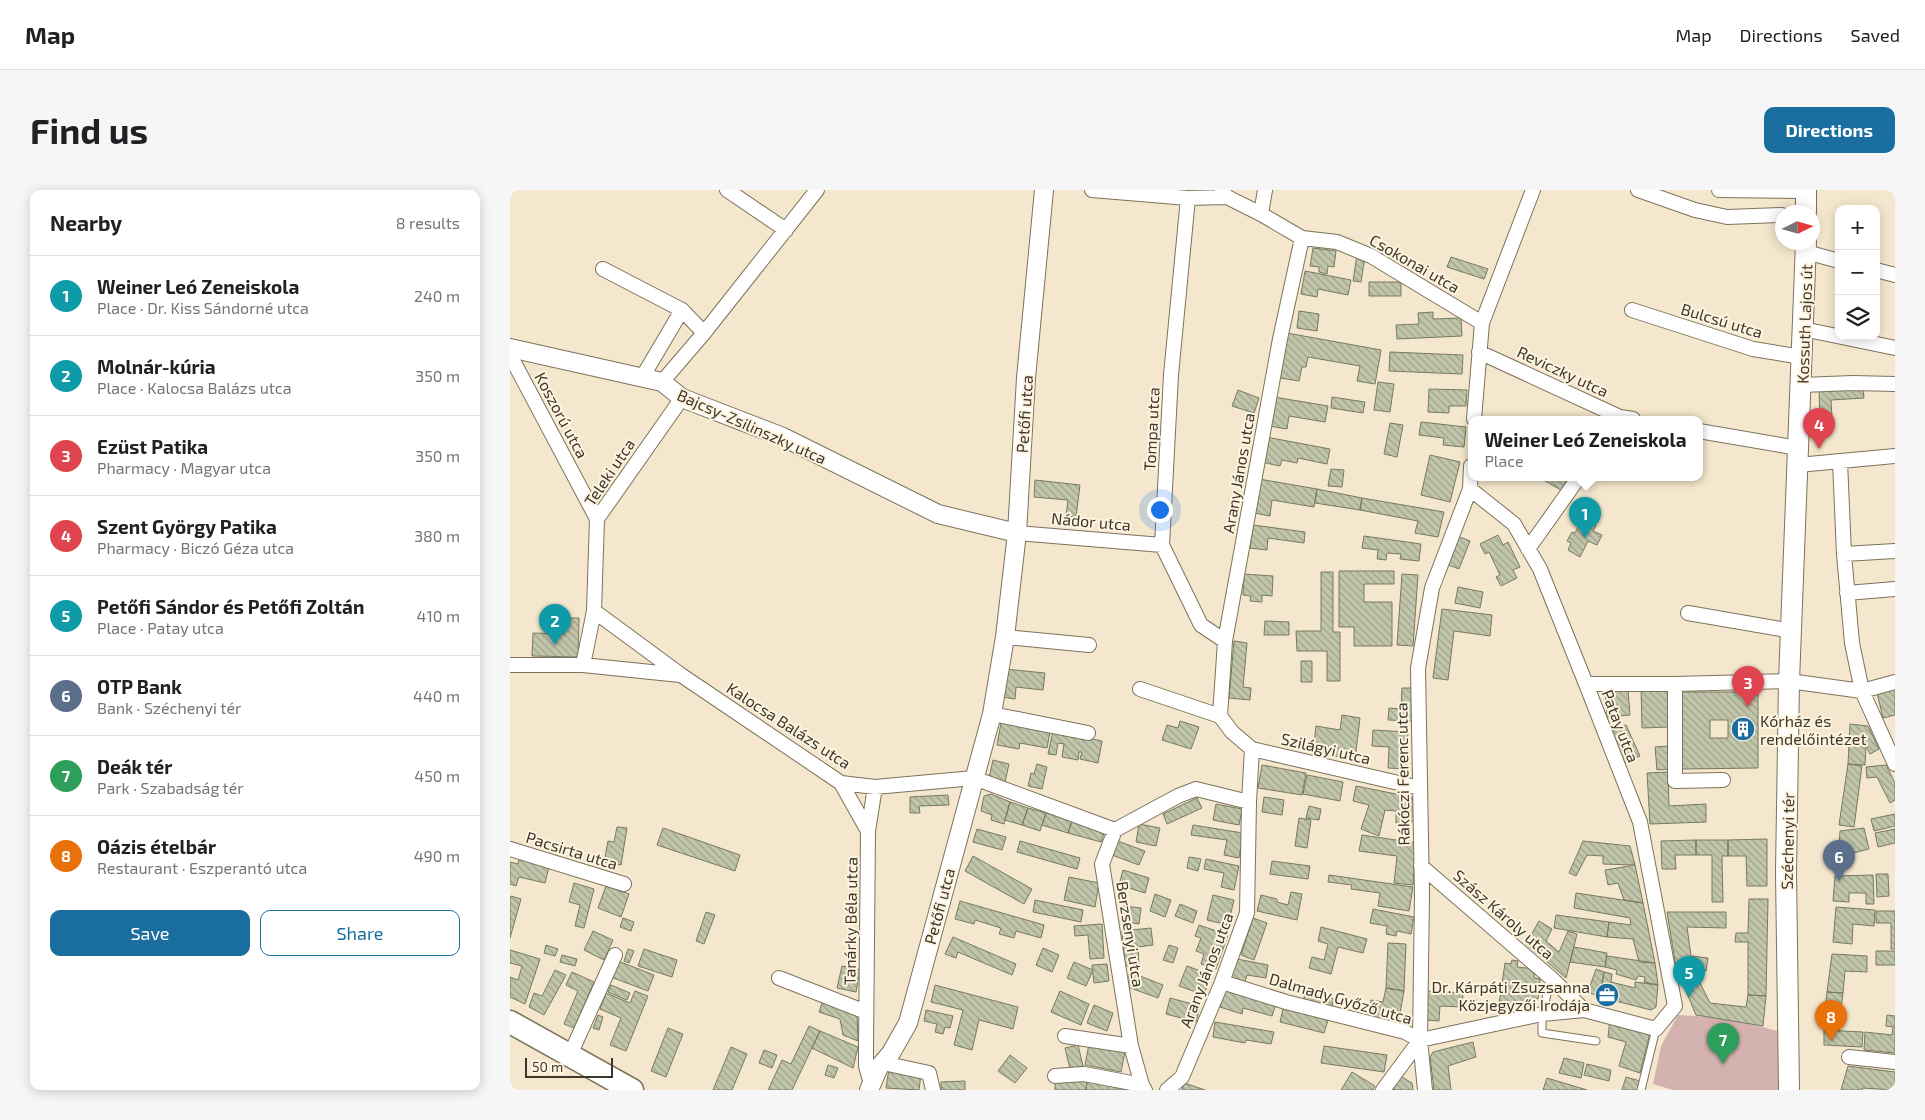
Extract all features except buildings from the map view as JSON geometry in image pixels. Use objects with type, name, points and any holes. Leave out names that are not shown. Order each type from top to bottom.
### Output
[{"type":"main road","points":[[1806,191],[1806,205]]},
{"type":"main road","name":"Kossuth Lajos út","points":[[1798,457],[1806,250]]},
{"type":"main road","name":"Széchenyi tér","points":[[1788,1090],[1786,872],[1789,681],[1798,457]]},
{"type":"main road","points":[[510,1022],[632,1090]]},
{"type":"street","points":[[727,190],[786,230]]},
{"type":"street","points":[[662,382],[704,333],[817,190]]},
{"type":"street","name":"Petőfi utca","points":[[870,1087],[908,1023],[992,714],[1005,637],[1017,533],[1026,378],[1044,190]]},
{"type":"street","points":[[1092,190],[1188,198],[1224,193]]},
{"type":"street","points":[[1261,214],[1265,190]]},
{"type":"street","points":[[1474,416],[1482,323],[1533,190]]},
{"type":"street","points":[[1638,190],[1695,210],[1726,217],[1775,215]]},
{"type":"street","points":[[1719,190],[1806,191]]},
{"type":"street","name":"Csokonai utca","points":[[1224,193],[1302,238],[1337,242],[1371,256],[1482,323]]},
{"type":"street","name":"Tompa utca","points":[[1188,198],[1171,375],[1162,545],[1201,625],[1225,641]]},
{"type":"street","name":"Arany János utca","points":[[1220,716],[1225,641],[1278,349],[1302,238]]},
{"type":"street","points":[[1813,250],[1835,259]]},
{"type":"street","points":[[602,269],[682,310],[704,333]]},
{"type":"street","points":[[1880,271],[1895,275]]},
{"type":"street","points":[[643,376],[682,310]]},
{"type":"street","name":"Bulcsú utca","points":[[1632,310],[1753,349],[1802,357]]},
{"type":"street","points":[[1803,329],[1895,348]]},
{"type":"street","name":"Bajcsy-Zsilinszky utca","points":[[510,348],[643,376],[662,382],[682,398],[783,437],[938,514],[1017,533]]},
{"type":"street","name":"Reviczky utca","points":[[1479,352],[1618,416]]},
{"type":"street","name":"Koszorú utca","points":[[510,355],[597,519]]},
{"type":"street","points":[[1801,385],[1895,384]]},
{"type":"street","name":"Teleki utca","points":[[583,665],[594,611],[597,519],[682,398]]},
{"type":"street","points":[[1703,432],[1798,457],[1840,460],[1895,456]]},
{"type":"street","points":[[1840,460],[1844,554],[1852,643],[1862,691],[1895,764]]},
{"type":"street","name":"Rákóczi Ferenc utca","points":[[1425,1090],[1420,1040],[1421,866],[1418,668],[1432,588],[1470,489],[1470,481]]},
{"type":"street","points":[[1528,549],[1576,481]]},
{"type":"street","name":"Patay utca","points":[[1470,489],[1514,524],[1540,569],[1640,822],[1675,1006],[1656,1029]]},
{"type":"street","name":"Nádor utca","points":[[1017,533],[1162,545]]},
{"type":"street","points":[[1844,554],[1895,551]]},
{"type":"street","points":[[1847,593],[1895,589]]},
{"type":"street","name":"Kalocsa Balázs utca","points":[[594,611],[681,675],[841,782],[875,787],[974,778]]},
{"type":"street","points":[[1688,612],[1792,631]]},
{"type":"street","points":[[1005,637],[1089,645]]},
{"type":"street","name":"Kalocsa Balázs utca","points":[[510,665],[583,665],[681,675]]},
{"type":"street","points":[[1586,684],[1789,681],[1862,691],[1895,682]]},
{"type":"street","points":[[1675,684],[1675,782],[1723,780]]},
{"type":"street","points":[[1140,689],[1220,716],[1232,732],[1252,749]]},
{"type":"street","points":[[992,714],[1088,733]]},
{"type":"street","name":"Arany János utca","points":[[1167,1090],[1182,1077],[1222,982],[1247,913],[1252,749]]},
{"type":"street","name":"Szilágyi utca","points":[[1252,749],[1420,788]]},
{"type":"street","points":[[974,778],[1115,830],[1178,796],[1196,789],[1249,802]]},
{"type":"street","name":"Tanárky Béla utca","points":[[841,782],[868,831]]},
{"type":"street","name":"Tanárky Béla utca","points":[[870,1087],[866,1066],[868,831],[875,787]]},
{"type":"street","name":"Berzsenyi utca","points":[[1115,830],[1102,864],[1131,1046],[1144,1088]]},
{"type":"street","name":"Pacsirta utca","points":[[510,849],[624,884]]},
{"type":"street","name":"Szász Károly utca","points":[[1421,866],[1551,978],[1584,1010]]},
{"type":"street","points":[[570,1055],[615,955]]},
{"type":"street","name":"Tanárky Béla utca","points":[[780,978],[866,1012]]},
{"type":"street","name":"Dalmady Győző utca","points":[[1222,982],[1286,1002],[1405,1032],[1420,1040],[1542,1014],[1584,1010],[1656,1029]]},
{"type":"street","points":[[1066,1036],[1131,1046]]},
{"type":"street","points":[[1383,1090],[1420,1040]]},
{"type":"street","points":[[1849,1057],[1895,1062]]},
{"type":"street","points":[[883,1063],[929,1073],[933,1090]]},
{"type":"street","name":"Berzsenyi utca","points":[[1056,1076],[1084,1074],[1144,1088]]},
{"type":"lane","points":[[1551,978],[1542,1014],[1542,1033],[1596,1041]]},
{"type":"lane","points":[[1641,1090],[1656,1029]]},
{"type":"shaded area","points":[[1678,1015],[1733,1021],[1787,1034],[1789,1090],[1673,1090],[1653,1084],[1661,1046]]},
{"type":"place","name":"Szent György Patika","points":[[1819,449]]},
{"type":"place","name":"Weiner Leó Zeneiskola","points":[[1585,538]]},
{"type":"place","name":"Molnár-kúria","points":[[555,645]]},
{"type":"place","name":"Ezüst Patika","points":[[1748,707]]},
{"type":"place","name":"Kórház és rendelőintézet","points":[[1743,729]]},
{"type":"place","name":"OTP Bank","points":[[1839,881]]},
{"type":"place","name":"Dr. Kárpáti Zsuzsanna Közjegyzői Irodája","points":[[1607,995]]},
{"type":"place","name":"Petőfi Sándor és Petőfi Zoltán","points":[[1689,997]]},
{"type":"place","name":"Oázis ételbár","points":[[1831,1041]]},
{"type":"place","name":"Deák tér","points":[[1723,1064]]}]
